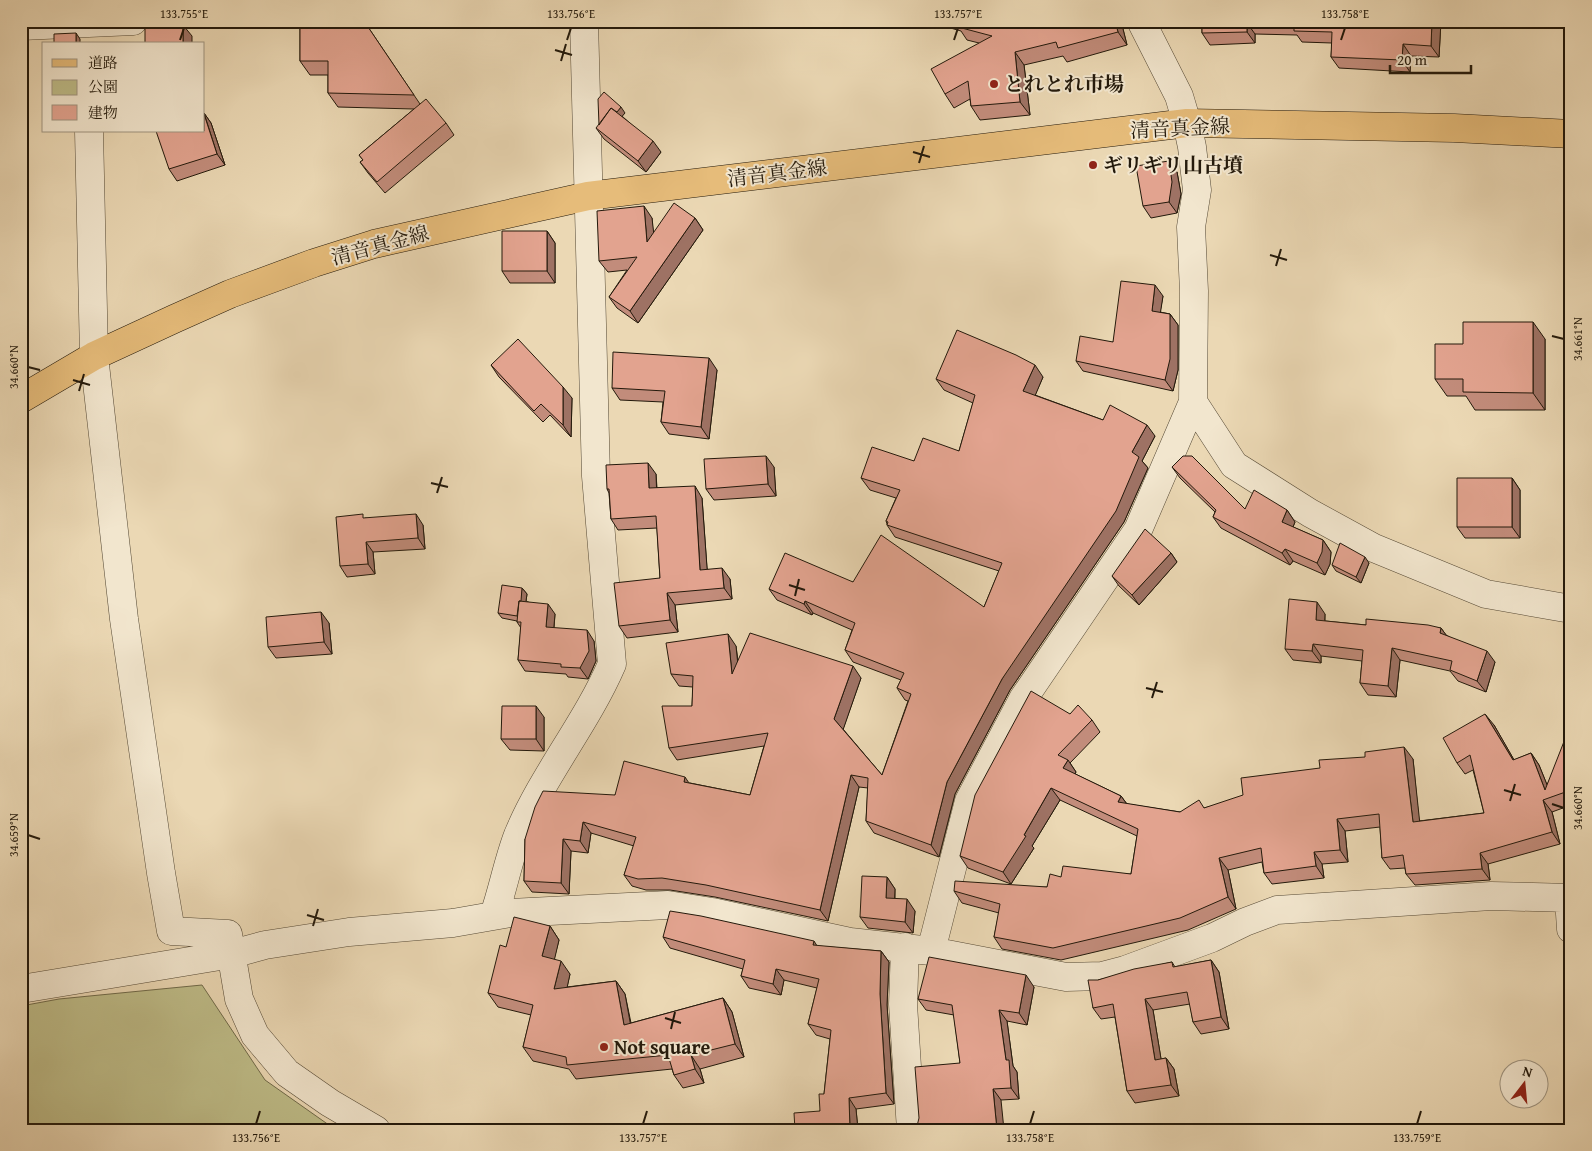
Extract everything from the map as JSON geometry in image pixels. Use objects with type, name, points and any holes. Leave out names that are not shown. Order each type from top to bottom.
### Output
[{"type":"main road","name":"清音真金線","points":[[21,399],[94,356],[230,294],[314,263],[374,244],[588,196],[1187,123],[1454,128],[1571,134]]},
{"type":"street","points":[[494,916],[518,836],[539,794],[599,693],[612,664],[596,476],[584,21]]},
{"type":"street","points":[[911,1130],[903,1004],[918,949],[954,857],[969,801],[1023,699],[1138,530],[1193,402],[1194,292],[1191,227],[1197,190],[1187,123],[1179,96],[1142,21]]},
{"type":"street","points":[[21,26],[105,26]]},
{"type":"street","points":[[90,132],[94,356],[124,619],[160,873],[171,931],[228,934],[239,999],[255,1035],[287,1072],[330,1102],[376,1130]]},
{"type":"street","points":[[1193,402],[1234,466],[1310,513],[1374,548],[1486,594],[1571,609]]},
{"type":"street","points":[[21,989],[232,954],[265,945],[349,932],[453,923],[510,912],[668,905],[712,912],[850,942],[918,949],[1066,977],[1102,976],[1125,970],[1277,910],[1491,896],[1570,898],[1571,929]]},
{"type":"green space","points":[[202,985],[265,1080],[336,1130],[21,1130],[21,1006],[59,999]]},
{"type":"building","points":[[300,21],[353,21],[353,23],[366,24],[414,95],[328,93],[328,61],[300,61]]},
{"type":"building","points":[[959,21],[1115,21],[1118,32],[1058,48],[1056,42],[1015,52],[1020,102],[971,106],[968,81],[945,94],[931,69],[992,36],[958,27]]},
{"type":"building","points":[[1198,21],[1432,21],[1431,46],[1403,44],[1402,60],[1331,57],[1332,32],[1294,31],[1294,24],[1247,23],[1247,32],[1202,33],[1202,22]]},
{"type":"building","points":[[145,25],[183,25],[183,42],[145,42]]},
{"type":"building","points":[[76,33],[76,42],[54,42],[54,34]]},
{"type":"building","points":[[604,92],[621,107],[617,112],[611,108],[599,125],[598,99]]},
{"type":"building","points":[[426,99],[446,123],[377,182],[360,162],[363,160],[359,155]]},
{"type":"building","points":[[611,108],[653,141],[638,161],[596,128]]},
{"type":"building","points":[[205,117],[217,154],[169,169],[156,132],[205,132]]},
{"type":"building","points":[[1169,161],[1172,182],[1169,202],[1143,206],[1136,166]]},
{"type":"building","points":[[674,203],[695,218],[630,311],[609,297],[637,257],[599,261],[597,211],[644,206],[647,242]]},
{"type":"building","points":[[502,231],[547,231],[547,271],[502,271]]},
{"type":"building","points":[[1121,281],[1155,285],[1152,311],[1170,314],[1170,359],[1165,380],[1076,361],[1080,336],[1113,342]]},
{"type":"building","points":[[1463,322],[1533,322],[1533,393],[1463,392],[1463,379],[1435,379],[1435,344],[1463,344]]},
{"type":"building","points":[[957,330],[1035,365],[1023,391],[1103,420],[1110,405],[1147,425],[1132,452],[1139,457],[1116,511],[1002,679],[947,782],[931,845],[866,821],[868,778],[851,775],[820,910],[706,885],[662,878],[638,879],[624,875],[636,837],[583,822],[580,841],[563,839],[561,883],[524,881],[525,839],[535,807],[543,791],[615,795],[624,761],[685,777],[684,782],[750,795],[768,733],[669,748],[662,706],[692,706],[693,676],[671,674],[666,643],[728,634],[732,674],[750,633],[853,666],[834,719],[882,775],[911,694],[897,688],[904,673],[845,650],[855,623],[805,601],[804,604],[769,589],[785,553],[853,582],[881,535],[984,607],[1002,563],[887,525],[888,522],[886,521],[900,490],[861,478],[872,447],[914,461],[923,438],[959,451],[975,395],[936,379]]},
{"type":"building","points":[[518,339],[563,387],[563,425],[541,404],[534,411],[491,365]]},
{"type":"building","points":[[613,352],[709,358],[701,427],[661,422],[665,391],[612,388]]},
{"type":"building","points":[[766,456],[768,484],[706,489],[704,459]]},
{"type":"building","points":[[1183,456],[1192,456],[1245,509],[1254,490],[1287,510],[1282,522],[1323,540],[1322,552],[1317,563],[1285,549],[1282,553],[1213,517],[1216,510],[1172,467]]},
{"type":"building","points":[[648,463],[649,488],[695,486],[700,570],[722,568],[724,588],[667,593],[670,620],[619,626],[614,583],[660,578],[656,516],[611,519],[606,465]]},
{"type":"building","points":[[1457,478],[1512,478],[1512,527],[1457,527]]},
{"type":"building","points":[[363,514],[363,518],[416,514],[418,538],[366,542],[368,564],[340,566],[336,517]]},
{"type":"building","points":[[1145,529],[1171,553],[1132,595],[1112,576]]},
{"type":"building","points":[[1340,543],[1365,557],[1356,577],[1332,565]]},
{"type":"building","points":[[502,585],[522,588],[517,616],[498,613]]},
{"type":"building","points":[[1289,599],[1317,602],[1316,620],[1366,625],[1366,619],[1441,628],[1440,633],[1487,651],[1477,681],[1450,670],[1452,661],[1392,648],[1388,686],[1360,683],[1363,650],[1313,644],[1312,651],[1285,649]]},
{"type":"building","points":[[519,601],[548,604],[546,627],[587,630],[589,651],[580,668],[561,667],[561,664],[518,660],[521,622],[517,622]]},
{"type":"building","points":[[321,612],[324,642],[268,647],[266,617]]},
{"type":"building","points":[[1031,691],[1070,714],[1078,705],[1092,720],[1058,755],[1068,760],[1063,768],[1121,796],[1118,802],[1180,812],[1199,800],[1204,808],[1243,795],[1241,778],[1320,768],[1319,760],[1365,757],[1365,752],[1404,747],[1413,822],[1484,813],[1470,755],[1457,763],[1443,738],[1485,714],[1513,760],[1531,753],[1545,790],[1565,739],[1571,737],[1571,790],[1543,800],[1552,832],[1480,853],[1482,869],[1406,874],[1403,855],[1382,858],[1379,814],[1337,819],[1340,850],[1314,852],[1316,866],[1264,873],[1261,848],[1219,858],[1228,897],[1180,918],[1053,948],[994,937],[1000,904],[954,891],[955,881],[1047,887],[1050,874],[1061,877],[1063,866],[1131,874],[1138,829],[1051,788],[1024,835],[1026,836],[1003,872],[960,856],[975,795]]},
{"type":"building","points":[[502,706],[536,706],[536,739],[501,739]]},
{"type":"building","points":[[862,876],[887,877],[886,898],[907,899],[905,922],[860,917]]},
{"type":"building","points":[[670,911],[814,941],[813,945],[881,951],[880,994],[886,1093],[849,1098],[850,1130],[795,1130],[794,1113],[820,1111],[819,1094],[824,1094],[831,1030],[808,1024],[819,979],[776,969],[773,984],[741,976],[745,960],[663,937]]},
{"type":"building","points":[[514,917],[550,926],[542,956],[561,961],[554,989],[616,981],[624,1025],[723,998],[735,1044],[691,1055],[695,1069],[674,1075],[668,1055],[567,1065],[566,1057],[523,1047],[533,1005],[488,993],[500,945],[506,947]]},
{"type":"building","points":[[929,957],[1026,975],[1019,1013],[999,1010],[1006,1060],[1009,1060],[1011,1088],[993,1089],[997,1130],[913,1130],[917,1126],[919,1118],[915,1067],[960,1063],[952,1005],[918,999]]},
{"type":"building","points":[[1211,960],[1221,1017],[1193,1022],[1187,992],[1145,999],[1155,1060],[1166,1058],[1171,1085],[1127,1091],[1113,1004],[1093,1008],[1088,980],[1098,980],[1134,969],[1172,962],[1173,967]]},
{"type":"place","name":"とれとれ市場","points":[[994,84]]},
{"type":"place","name":"ギリギリ山古墳","points":[[1093,165]]},
{"type":"place","name":"Not square","points":[[604,1047]]}]
